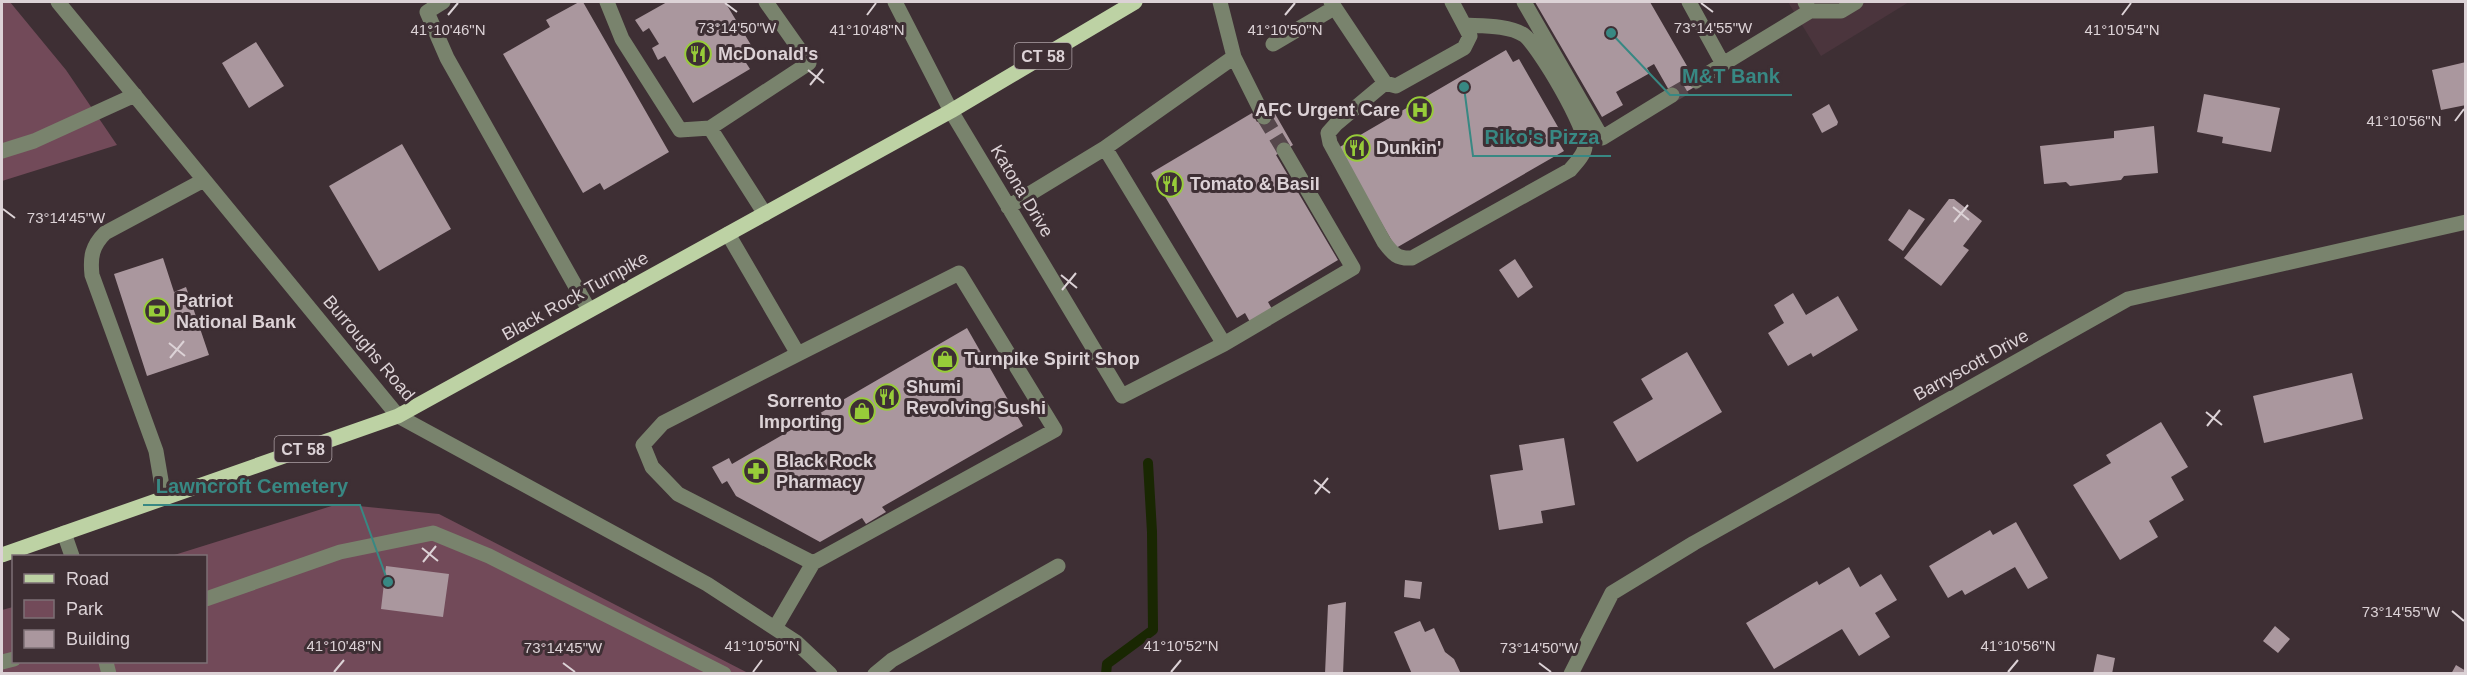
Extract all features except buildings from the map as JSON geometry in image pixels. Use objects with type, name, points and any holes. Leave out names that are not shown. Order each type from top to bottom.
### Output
[{"type":"main road","name":"Black Rock Turnpike","points":[[2,555],[398,416],[951,111],[1135,2]]},
{"type":"street","name":"Burroughs Road","points":[[58,2],[398,416],[707,584],[796,642],[830,674]]},
{"type":"street","points":[[443,2],[427,12],[447,58],[590,310]]},
{"type":"street","points":[[607,2],[622,39],[680,130],[710,128],[809,63],[766,2]]},
{"type":"street","name":"Katona Drive","points":[[896,2],[951,111],[1122,396],[1224,344]]},
{"type":"street","points":[[1220,2],[1234,57],[1264,117]]},
{"type":"street","points":[[1273,44],[1333,5],[1385,83],[1396,86],[1464,48],[1470,36],[1452,2]]},
{"type":"street","points":[[1524,2],[1602,138],[1672,95]]},
{"type":"street","points":[[1689,2],[1723,64]]},
{"type":"street","points":[[1696,81],[1808,6],[1841,11],[1856,2]]},
{"type":"street","points":[[1385,83],[1328,133],[1330,143],[1384,242],[1400,259],[1412,258],[1570,170],[1586,146],[1584,133],[1554,76],[1524,35],[1510,30],[1465,25]]},
{"type":"street","points":[[1008,207],[1105,148],[1234,57]]},
{"type":"street","points":[[2,150],[34,141],[135,95]]},
{"type":"street","points":[[710,128],[765,214]]},
{"type":"street","points":[[1105,148],[1224,344],[1353,268],[1284,150]]},
{"type":"street","points":[[164,498],[156,451],[92,275],[90,259],[95,243],[105,233],[204,180]]},
{"type":"street","name":"Barryscott Drive","points":[[1571,674],[1612,593],[1694,543],[2128,299],[2466,222]]},
{"type":"street","points":[[728,234],[798,354]]},
{"type":"street","points":[[775,628],[813,563],[1055,430],[959,273],[663,423],[644,445],[652,467],[678,494],[813,563]]},
{"type":"street","points":[[207,599],[340,552],[433,532],[489,556],[724,674]]},
{"type":"street","points":[[64,533],[72,555]]},
{"type":"street","points":[[875,674],[892,660],[1058,566]]},
{"type":"shaded area","points":[[1788,2],[1909,2],[1821,56]]},
{"type":"green space","points":[[2,2],[10,2],[66,70],[117,145],[2,181]]},
{"type":"green space","points":[[338,504],[439,514],[748,673],[2,673],[2,610],[12,607],[12,663],[207,663],[207,555],[174,555]]},
{"type":"waterway","points":[[1106,674],[1107,664],[1153,630],[1152,532],[1148,463]]},
{"type":"tunnel","points":[[1672,95],[1696,81]]},
{"type":"tunnel","points":[[1264,117],[1284,150]]},
{"type":"place","name":"M&T Bank","points":[[1611,33]]},
{"type":"place","name":"McDonald's","points":[[698,54]]},
{"type":"place","name":"Riko's Pizza","points":[[1464,87]]},
{"type":"place","name":"AFC Urgent Care","points":[[1420,110]]},
{"type":"place","name":"Dunkin'","points":[[1357,148]]},
{"type":"place","name":"Tomato & Basil","points":[[1170,184]]},
{"type":"place","name":"Patriot National Bank","points":[[157,311]]},
{"type":"place","name":"Turnpike Spirit Shop","points":[[945,359]]},
{"type":"place","name":"Shumi Revolving Sushi","points":[[887,397]]},
{"type":"place","name":"Sorrento Importing","points":[[862,411]]},
{"type":"place","name":"Black Rock Pharmacy","points":[[756,471]]},
{"type":"place","name":"Lawncroft Cemetery","points":[[388,582]]}]
